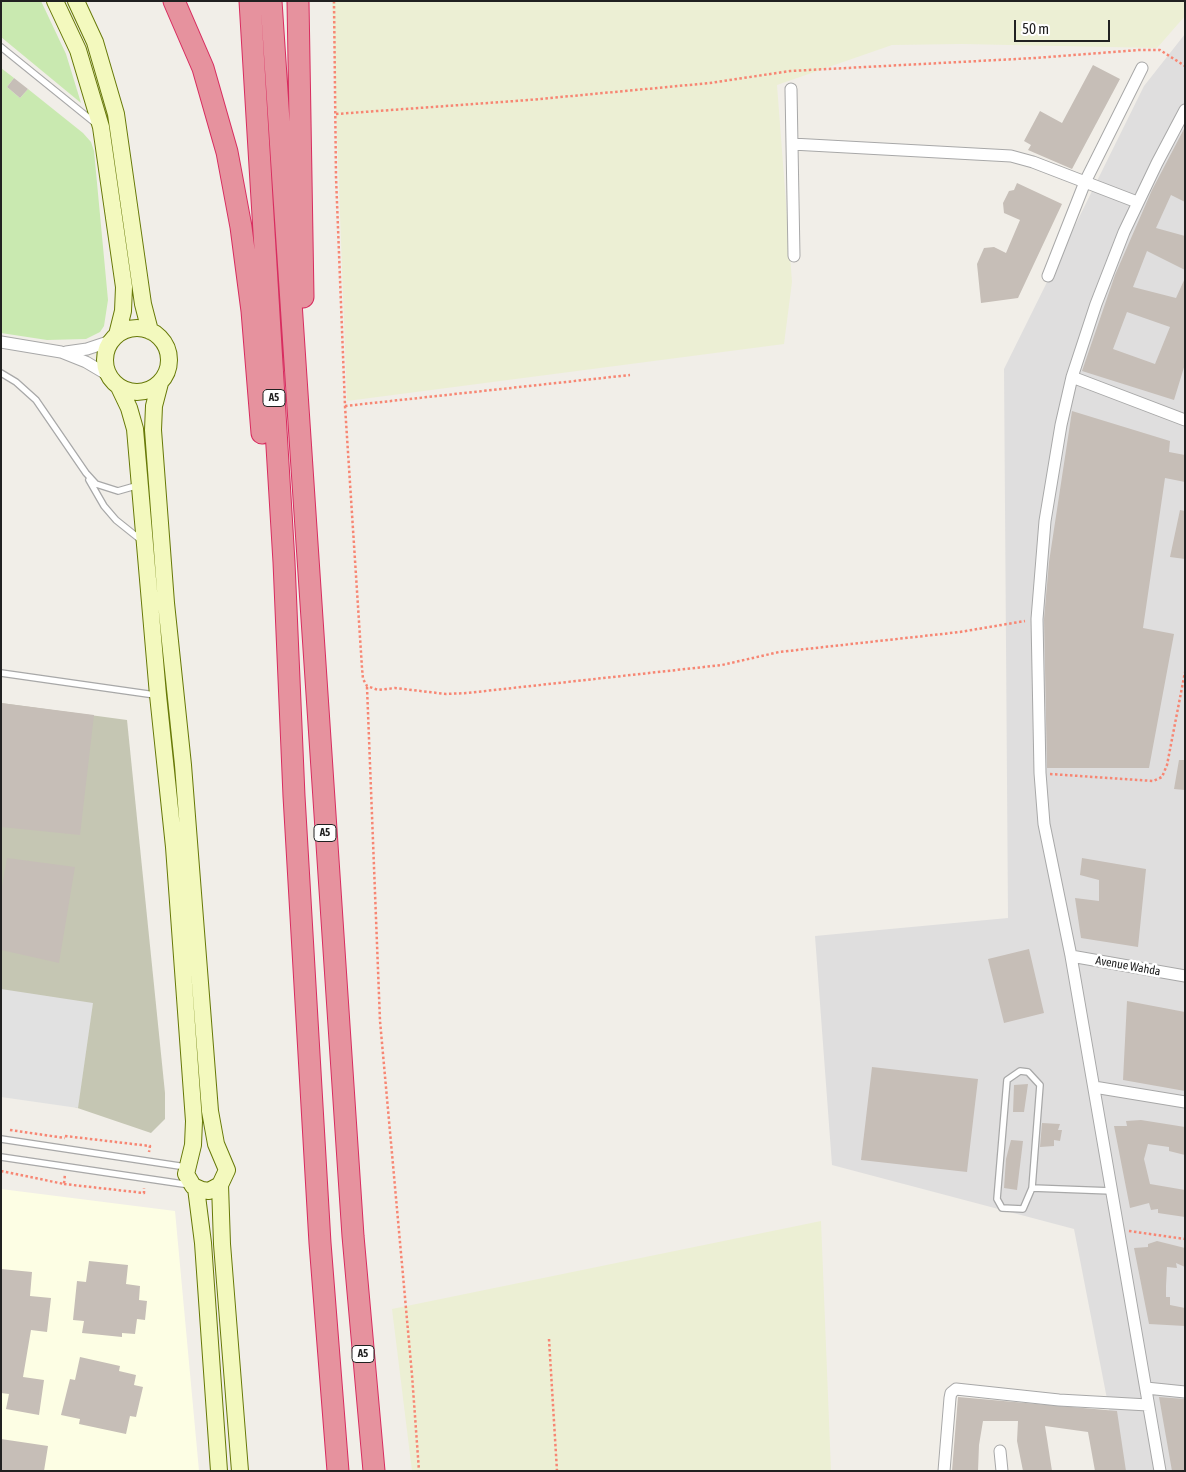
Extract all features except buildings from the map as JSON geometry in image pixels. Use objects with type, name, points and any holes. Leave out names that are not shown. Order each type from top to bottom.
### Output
[{"type":"highway","points":[[174,1],[203,68],[227,152],[241,227],[252,311],[262,428],[274,596],[282,761],[294,796]]},
{"type":"highway","name":"A5","points":[[250,1],[284,562],[294,796],[320,1243],[338,1471]]},
{"type":"highway","name":"A5","points":[[271,1],[352,1236],[374,1471]]},
{"type":"highway","points":[[298,1],[304,336],[298,430]]},
{"type":"street","points":[[55,1],[78,50],[100,127],[124,286],[123,311],[114,338],[104,358],[108,375]]},
{"type":"street","points":[[76,1],[95,42],[116,114],[142,304],[150,331]]},
{"type":"street","points":[[1048,276],[1085,182],[1142,68]]},
{"type":"street","points":[[791,88],[794,256]]},
{"type":"street","points":[[1160,1471],[1071,956],[1048,848],[1040,774],[1037,619],[1045,522],[1057,444],[1072,377],[1096,304],[1137,202],[1185,110]]},
{"type":"street","points":[[792,144],[1011,156],[1033,162],[1137,202]]},
{"type":"street","points":[[61,352],[87,349],[133,328],[150,331],[164,342],[168,350],[168,367],[160,382],[154,406],[153,430],[166,603],[184,765],[210,1111],[220,1155],[227,1170],[220,1185],[222,1244],[240,1471]]},
{"type":"street","points":[[1,342],[61,352],[86,362],[108,375],[119,387],[129,408],[135,429],[186,989],[194,1121],[188,1180],[194,1187],[203,1243],[219,1471]]},
{"type":"street","points":[[1072,377],[1185,420]]},
{"type":"street","points":[[119,387],[136,392],[153,388],[160,382]]},
{"type":"street","name":"Avenue Wahda","points":[[1071,956],[1185,976]]},
{"type":"street","points":[[1094,1087],[1185,1102]]},
{"type":"street","points":[[189,1162],[205,1150],[220,1155]]},
{"type":"street","points":[[194,1187],[208,1191],[220,1185]]},
{"type":"street","points":[[1146,1388],[1185,1392]]},
{"type":"street","points":[[944,1471],[950,1398],[951,1393],[956,1389],[1059,1400],[1148,1405]]},
{"type":"street","points":[[1000,1451],[1002,1471]]},
{"type":"lane","points":[[1,47],[100,127]]},
{"type":"lane","points":[[1,373],[16,382],[36,400],[86,473],[104,506],[130,532],[145,542]]},
{"type":"lane","points":[[86,473],[96,484],[110,490],[126,490],[140,484]]},
{"type":"lane","points":[[1,673],[158,695]]},
{"type":"lane","points":[[1020,1071],[1028,1072],[1040,1085],[1032,1188],[1023,1209],[1002,1208],[997,1199],[1007,1080],[1020,1071]]},
{"type":"lane","points":[[1,1139],[189,1162]]},
{"type":"lane","points":[[1,1157],[194,1187]]},
{"type":"lane","points":[[1032,1188],[1112,1191]]},
{"type":"path","points":[[334,1],[345,406],[362,668],[363,679],[367,686],[380,1021],[419,1471]]},
{"type":"path","points":[[336,114],[529,100],[710,82],[790,71],[1035,58],[1138,50],[1160,50],[1185,66]]},
{"type":"path","points":[[345,406],[630,375]]},
{"type":"path","points":[[367,686],[378,690],[395,688],[446,694],[467,693],[722,665],[780,652],[960,632],[1037,619]]},
{"type":"path","points":[[1040,774],[1153,781],[1162,777],[1167,765],[1185,672]]},
{"type":"path","points":[[1,1171],[64,1184],[65,1166]]},
{"type":"path","points":[[1118,1229],[1185,1239]]},
{"type":"path","points":[[549,1339],[557,1471]]},
{"type":"shaded area","points":[[332,1],[1185,1],[1185,16],[1157,48],[962,44],[892,45],[777,85],[792,282],[784,344],[347,401]]},
{"type":"shaded area","points":[[1185,34],[1185,1471],[1121,1471],[1074,1229],[832,1165],[815,936],[1008,918],[1004,369],[1144,86]]},
{"type":"shaded area","points":[[1,703],[127,720],[165,1093],[165,1119],[151,1133],[1,1082]]},
{"type":"shaded area","points":[[1,989],[93,1003],[78,1108],[1,1097]]},
{"type":"shaded area","points":[[1,1189],[175,1211],[199,1471],[1,1471]]},
{"type":"shaded area","points":[[821,1221],[831,1471],[412,1471],[392,1309]]},
{"type":"green space","points":[[1,1],[41,1],[66,54],[81,103],[1,37]]},
{"type":"green space","points":[[1,68],[14,78],[7,87],[20,98],[28,89],[83,133],[91,142],[94,151],[108,300],[104,326],[100,332],[86,339],[47,340],[1,333]]}]
